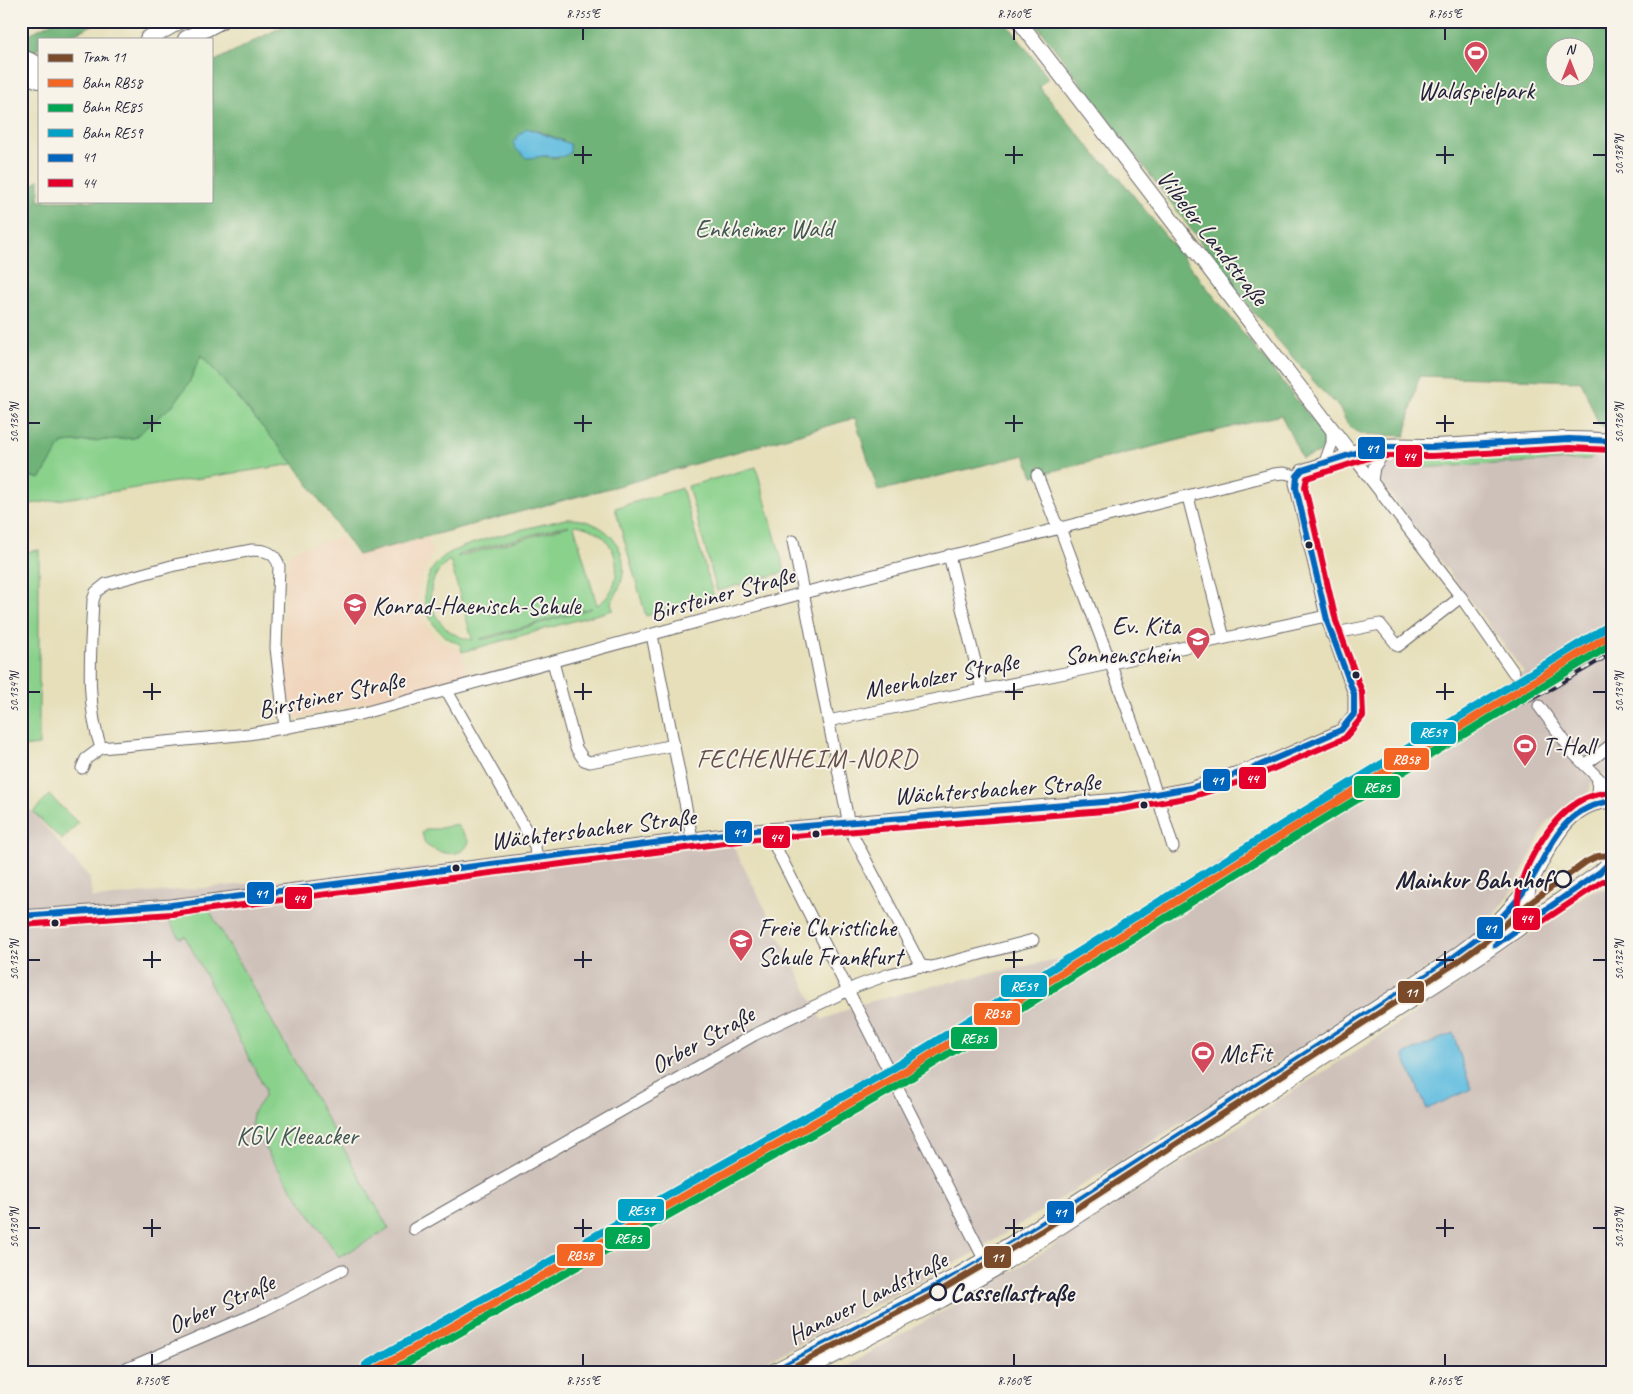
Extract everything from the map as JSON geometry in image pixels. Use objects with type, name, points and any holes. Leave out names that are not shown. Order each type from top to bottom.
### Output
[{"type":"highway","points":[[150,38],[178,21]]},
{"type":"highway","points":[[188,38],[220,21]]},
{"type":"highway","points":[[21,57],[38,65]]},
{"type":"highway","points":[[21,73],[38,80]]},
{"type":"main road","name":"Vilbeler Landstraße","points":[[1019,21],[1351,454]]},
{"type":"main road","points":[[1332,430],[1352,442],[1378,450]]},
{"type":"main road","points":[[1351,454],[1432,446],[1569,439],[1612,441]]},
{"type":"main road","name":"Hanauer Landstraße","points":[[770,1373],[985,1259],[1134,1166],[1440,967],[1487,933],[1529,885],[1558,831],[1589,806],[1612,801]]},
{"type":"main road","name":"Hanauer Landstraße","points":[[800,1373],[942,1300],[1006,1262],[1472,961],[1546,909],[1606,872],[1612,860]]},
{"type":"main road","points":[[1529,885],[1526,903],[1528,910],[1536,914],[1546,909]]},
{"type":"street","points":[[1325,462],[1332,443],[1332,430]]},
{"type":"street","points":[[1372,481],[1378,450]]},
{"type":"street","points":[[1351,454],[1302,470],[1297,476],[1296,488],[1331,634],[1380,624],[1398,646],[1461,597]]},
{"type":"street","name":"Vilbeler Landstraße","points":[[1351,454],[1461,597],[1514,673]]},
{"type":"street","name":"Birsteiner Straße","points":[[101,748],[285,728],[356,715],[949,555],[1188,497],[1274,474],[1284,473],[1297,476]]},
{"type":"street","points":[[1037,474],[1055,521],[1060,528],[1110,663],[1157,795],[1173,847]]},
{"type":"street","points":[[1188,497],[1224,638]]},
{"type":"street","points":[[793,542],[850,830],[921,966]]},
{"type":"street","points":[[82,768],[86,759],[101,748],[95,732],[91,678],[93,600],[96,592],[106,584],[136,575],[252,550],[267,551],[276,559],[278,566],[276,648],[285,728]]},
{"type":"street","points":[[949,555],[982,690]]},
{"type":"street","name":"Meerholzer Straße","points":[[828,721],[1326,616]]},
{"type":"street","name":"Wächtersbacher Straße","points":[[21,916],[155,907],[536,857],[771,829],[1115,801],[1157,795],[1218,780],[1302,748],[1346,726],[1356,707],[1354,694],[1331,634]]},
{"type":"street","points":[[652,635],[692,838]]},
{"type":"street","points":[[553,662],[576,748],[584,760],[590,762],[674,745]]},
{"type":"street","points":[[447,691],[534,846],[536,857]]},
{"type":"street","points":[[1539,706],[1561,738],[1612,792]]},
{"type":"street","points":[[1585,765],[1612,744]]},
{"type":"street","points":[[1589,806],[1597,795],[1598,778]]},
{"type":"street","points":[[771,829],[776,848],[985,1259]]},
{"type":"street","name":"Orber Straße","points":[[414,1229],[742,1041],[849,990],[890,974],[921,966],[932,967],[1033,940]]},
{"type":"street","name":"Hanauer Landstraße","points":[[985,1259],[996,1263],[1006,1262]]},
{"type":"street","name":"Orber Straße","points":[[117,1373],[264,1310],[342,1270]]},
{"type":"shaded area","points":[[1588,446],[1612,448],[1612,780],[1606,773],[1590,784],[1590,790],[1587,795],[1548,821],[1513,890],[1494,917],[1465,944],[971,1255],[744,1373],[21,1373],[21,799],[90,878],[92,898],[730,840],[822,1020],[861,1004],[923,988],[1076,955],[1202,873],[1399,753],[1524,672],[1380,480],[1378,472],[1383,459],[1391,456]],"holes":[[[207,907],[339,1257],[270,1157],[252,1124],[252,1115],[264,1097],[265,1089],[224,1006],[185,935],[180,938],[168,919],[157,913]]]},
{"type":"shaded area","name":"Konrad-Haenisch-Schule","points":[[427,535],[433,555],[419,581],[420,613],[429,630],[436,638],[461,651],[468,677],[300,718],[292,716],[289,711],[283,639],[285,580],[289,554],[295,550],[339,537],[353,556]]},
{"type":"shaded area","points":[[1597,889],[1612,889],[1612,1373],[834,1373],[1016,1269],[1457,986],[1588,893]]},
{"type":"green space","points":[[55,21],[101,21],[64,38],[38,38],[38,49],[29,53],[21,46],[21,38]]},
{"type":"green space","name":"Enkheimer Wald","points":[[293,21],[1005,21],[1048,78],[1039,87],[1101,161],[1109,165],[1327,438],[1320,453],[1302,458],[1281,415],[1033,476],[1025,455],[878,491],[855,418],[621,485],[358,555],[294,464],[201,355],[189,383],[174,404],[134,438],[62,443],[40,479],[30,476],[21,479],[21,197],[38,180],[38,202],[212,202],[212,62]],"holes":[[[533,129],[564,141],[558,158],[541,156],[532,158],[520,134]]]},
{"type":"green space","points":[[1034,21],[1612,21],[1612,428],[1599,425],[1581,381],[1419,376],[1405,436],[1362,434],[1356,431],[1348,425],[1335,403],[1254,313]]},
{"type":"green space","points":[[201,355],[294,464],[24,505],[21,510],[21,479],[30,476],[40,479],[62,443],[134,438],[189,383]]},
{"type":"green space","points":[[1588,446],[1595,455],[1591,459],[1416,468],[1408,465],[1405,455],[1443,456],[1455,452]]},
{"type":"green space","points":[[756,467],[785,572],[717,591],[688,486]]},
{"type":"green space","points":[[682,488],[714,597],[646,616],[615,508]]},
{"type":"green space","points":[[565,519],[582,520],[597,526],[609,534],[617,545],[622,558],[623,572],[620,587],[611,602],[613,610],[462,652],[460,644],[438,630],[430,619],[425,593],[427,580],[433,568],[442,558],[451,552],[482,540]],"holes":[[[563,526],[569,526],[457,557],[461,554]],[[574,526],[584,527],[602,536],[609,544],[616,562],[615,582],[605,599],[597,605]],[[450,560],[472,640],[458,636],[447,628],[438,619],[432,607],[433,582],[439,570]],[[592,608],[486,639],[480,639]]]},
{"type":"green space","points":[[21,532],[26,552],[39,550],[39,745],[21,747]]},
{"type":"green space","points":[[49,795],[78,823],[62,840],[33,812]]},
{"type":"green space","points":[[456,824],[469,841],[462,851],[456,853],[443,852],[430,848],[425,844],[422,833],[425,829],[437,829]]},
{"type":"green space","name":"KGV Kleeacker","points":[[207,906],[389,1229],[339,1257],[270,1157],[252,1124],[253,1112],[264,1097],[265,1089],[185,936],[180,938],[166,917],[153,913]]},
{"type":"water","points":[[527,128],[570,144],[570,152],[561,157],[543,156],[526,158],[516,149],[513,143]]},
{"type":"water","points":[[1453,1033],[1471,1089],[1427,1109],[1403,1055]]},
{"type":"railway","points":[[1455,736],[1552,688],[1612,653]]},
{"type":"railway","points":[[1340,800],[1391,775]]},
{"type":"tram line","name":"11","points":[[781,1373],[938,1292],[1043,1230],[1453,965],[1486,941],[1526,906],[1586,862],[1598,856],[1612,855]]},
{"type":"rail line","name":"RE59","points":[[366,1365],[890,1070],[1285,823],[1607,627]]},
{"type":"rail line","name":"RB58","points":[[370,1373],[894,1078],[1290,830],[1612,634]]},
{"type":"rail line","name":"RE85","points":[[388,1373],[899,1085],[1295,837],[1612,644]]},
{"type":"transit line","name":"41","points":[[21,916],[171,905],[755,830],[1115,801],[1190,788],[1249,770],[1341,730],[1354,714],[1354,694],[1328,624],[1296,488],[1297,476],[1302,470],[1374,447],[1432,447],[1569,439],[1612,441]]},
{"type":"transit line","name":"44","points":[[22,925],[172,914],[756,839],[1116,810],[1191,797],[1252,778],[1345,738],[1363,716],[1362,692],[1336,621],[1305,487],[1307,478],[1375,456],[1433,456],[1569,448],[1612,450]]},
{"type":"transit line","name":"44","points":[[1611,792],[1585,798],[1571,807],[1552,826],[1527,867],[1518,895],[1518,908],[1528,921],[1543,921],[1603,881],[1612,881]]},
{"type":"transit line","name":"41","points":[[770,1373],[958,1275],[1012,1243],[1440,967],[1482,936],[1510,909],[1529,884],[1555,838],[1565,825],[1577,814],[1592,806],[1612,801]]},
{"type":"transit line","name":"41","points":[[1495,945],[1600,872],[1612,860]]},
{"type":"place","name":"Waldspielpark","points":[[1476,74]]},
{"type":"place","name":"Konrad-Haenisch-Schule","points":[[355,626]]},
{"type":"place","name":"Ev. Kita Sonnenschein","points":[[1198,660]]},
{"type":"place","name":"T-Hall","points":[[1525,767]]},
{"type":"place","name":"Mainkur Bahnhof","points":[[1563,879]]},
{"type":"place","name":"Freie Christliche Schule Frankfurt","points":[[741,962]]},
{"type":"place","name":"McFit","points":[[1203,1074]]},
{"type":"place","name":"Cassellastraße","points":[[938,1292]]},
{"type":"district","name":"FECHENHEIM-NORD","points":[[807,758]]}]
